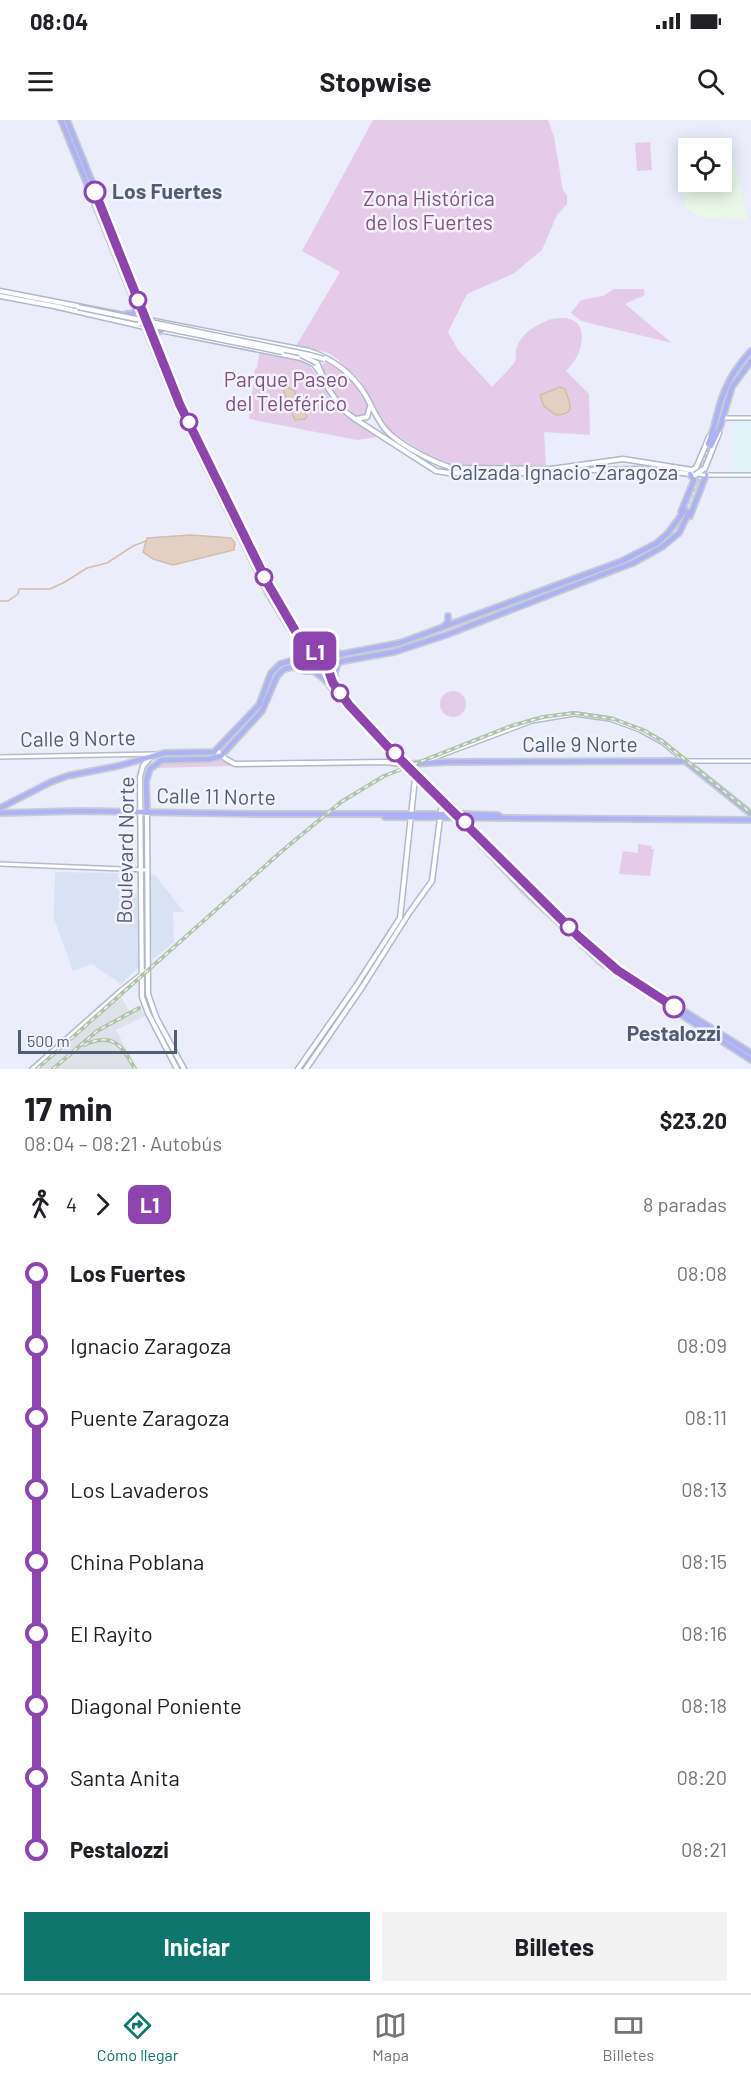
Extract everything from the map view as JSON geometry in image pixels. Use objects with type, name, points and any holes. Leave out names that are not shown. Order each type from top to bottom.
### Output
[{"type":"main road","points":[[61,120],[178,410],[269,595],[314,672],[324,679],[345,705],[406,765],[443,797],[524,890],[603,964],[751,1060]]},
{"type":"main road","points":[[68,120],[182,404],[284,612],[302,638],[321,654],[334,683],[416,778],[604,958],[636,981],[751,1053]]},
{"type":"main road","name":"Calzada Ignacio Zaragoza","points":[[0,291],[145,327],[308,360],[314,364],[323,377]]},
{"type":"main road","name":"Calzada Ignacio Zaragoza","points":[[0,296],[116,312],[324,356],[355,381],[382,426],[395,438],[438,463],[464,468],[552,469],[624,459],[692,470],[696,468],[701,452],[717,426]]},
{"type":"main road","name":"Calzada Ignacio Zaragoza","points":[[58,305],[299,355],[317,363],[337,403],[355,419],[436,471],[445,474],[560,473],[591,470],[653,470],[694,474]]},
{"type":"main road","points":[[126,314],[134,313],[136,305]]},
{"type":"main road","name":"Calzada Ignacio Zaragoza","points":[[77,309],[310,355],[324,359],[341,369]]},
{"type":"main road","points":[[114,320],[120,316],[116,312]]},
{"type":"main road","points":[[154,338],[157,332],[165,331],[167,322]]},
{"type":"main road","points":[[194,337],[200,330]]},
{"type":"main road","points":[[200,330],[203,339]]},
{"type":"main road","points":[[254,349],[256,341]]},
{"type":"main road","points":[[268,352],[265,346],[269,343]]},
{"type":"main road","points":[[710,445],[727,386],[737,367],[751,351]]},
{"type":"main road","points":[[668,533],[686,502],[694,474],[705,468],[717,440],[717,426],[732,387],[751,361]]},
{"type":"main road","points":[[355,419],[367,417],[370,403]]},
{"type":"main road","points":[[221,756],[264,709],[279,673],[289,667],[314,672],[338,663],[394,652],[447,635],[633,563],[661,548],[679,533],[691,515],[705,475]]},
{"type":"main road","points":[[216,751],[259,705],[270,676],[276,667],[305,656],[342,654],[400,643],[622,561],[647,550],[668,533],[687,511],[679,533]]},
{"type":"main road","points":[[442,628],[448,622],[448,616]]},
{"type":"main road","points":[[302,638],[342,654]]},
{"type":"main road","points":[[295,659],[300,655],[302,649]]},
{"type":"main road","points":[[305,656],[305,671]]},
{"type":"main road","points":[[334,683],[334,672],[338,663]]},
{"type":"main road","points":[[305,671],[324,679]]},
{"type":"main road","name":"Boulevard Norte","points":[[184,1069],[152,1009],[148,994],[141,870],[140,777],[143,766],[156,754],[216,751]]},
{"type":"main road","name":"Calle 9 Norte","points":[[216,751],[235,764],[396,762],[406,765],[685,761]]},
{"type":"main road","name":"Boulevard Norte","points":[[177,1069],[144,1005],[146,781],[148,772],[153,766],[166,760],[210,759],[221,756]]},
{"type":"main road","name":"Calle 9 Norte","points":[[0,808],[67,776],[151,758]]},
{"type":"main road","points":[[685,761],[751,814]]},
{"type":"main road","points":[[298,1069],[401,915],[410,815],[416,778]]},
{"type":"main road","points":[[306,1069],[434,877],[443,797]]},
{"type":"main road","name":"Calle 11 Norte","points":[[0,813],[80,811],[751,820]]},
{"type":"main road","points":[[401,915],[409,913]]},
{"type":"main road","points":[[315,1044],[321,1048]]},
{"type":"street","points":[[722,417],[751,418]]},
{"type":"street","points":[[694,474],[751,475]]},
{"type":"street","points":[[421,763],[532,721],[574,714],[610,719],[640,730],[662,742],[685,761]]},
{"type":"street","name":"Calle 9 Norte","points":[[0,757],[156,754]]},
{"type":"street","name":"Calle 9 Norte","points":[[685,761],[751,761]]},
{"type":"street","points":[[0,864],[147,870]]},
{"type":"street","points":[[32,1069],[145,971]]},
{"type":"shaded area","points":[[732,166],[736,166],[747,220],[704,218],[686,209],[684,192],[732,192]]},
{"type":"shaded area","points":[[284,386],[294,390],[307,416],[305,419],[295,420],[283,389]]},
{"type":"shaded area","points":[[560,387],[565,389],[570,410],[556,415],[544,406],[540,395]]},
{"type":"shaded area","points":[[751,421],[751,472],[734,472],[732,425],[736,425],[736,422]]},
{"type":"shaded area","points":[[191,535],[231,538],[235,543],[234,550],[173,565],[153,559],[143,552],[147,538]]},
{"type":"shaded area","points":[[55,872],[118,873],[119,877],[137,895],[139,967],[121,984],[92,964],[73,971],[54,918]]},
{"type":"shaded area","points":[[148,874],[155,875],[184,912],[173,912],[174,942],[152,960]]},
{"type":"shaded area","points":[[121,997],[129,1011],[140,1006],[145,1016],[116,1030],[137,1069],[41,1069]]},
{"type":"green space","name":"Zona Histórica de los Fuertes","points":[[373,120],[548,120],[554,137],[567,204],[557,215],[542,250],[513,274],[467,294],[448,332],[458,350],[492,387],[514,363],[518,343],[530,330],[553,319],[570,319],[577,323],[582,339],[575,360],[566,371],[589,394],[590,435],[544,432],[546,465],[464,465],[432,457],[390,431],[359,379],[337,359],[329,353],[296,346],[340,272],[302,251]]},
{"type":"green space","points":[[650,142],[652,170],[637,171],[635,143]]},
{"type":"green space","points":[[614,289],[644,289],[645,295],[625,304],[672,343],[581,321],[571,313],[581,300],[603,296]]},
{"type":"green space","name":"Parque Paseo del Teleférico","points":[[260,350],[298,360],[310,366],[345,413],[378,437],[357,440],[249,419],[255,369]]},
{"type":"green space","points":[[325,362],[347,376],[361,391],[366,400],[366,415],[356,416],[336,397],[321,366]]},
{"type":"green space","points":[[453,691],[462,695],[466,704],[462,713],[453,717],[444,713],[440,704],[444,695]]},
{"type":"green space","points":[[221,758],[232,766],[153,768],[167,761],[209,761]]},
{"type":"green space","points":[[638,844],[652,846],[651,849],[654,849],[650,876],[619,874],[623,851],[638,853]]},
{"type":"waterway","points":[[0,601],[8,601],[18,594],[19,589],[50,589],[87,568],[107,563],[133,546],[146,541]]},
{"type":"tunnel","points":[[698,490],[711,446]]},
{"type":"tunnel","points":[[685,510],[695,485],[701,460]]},
{"type":"railway","points":[[37,1069],[282,851],[341,802],[384,776],[511,726],[543,717],[574,713],[614,719],[645,731],[662,741],[751,813]]},
{"type":"railway","points":[[53,1069],[97,1031],[139,1008]]},
{"type":"railway","points":[[84,1045],[102,1040],[116,1043],[126,1053],[135,1069]]},
{"type":"bus line","name":"L1","points":[[95,192],[180,405],[268,584],[300,639],[324,659],[333,683],[349,705],[525,885],[604,960],[632,981],[674,1007]]},
{"type":"place","name":"Los Fuertes","points":[[95,192]]},
{"type":"place","name":"Pestalozzi","points":[[674,1007]]}]
